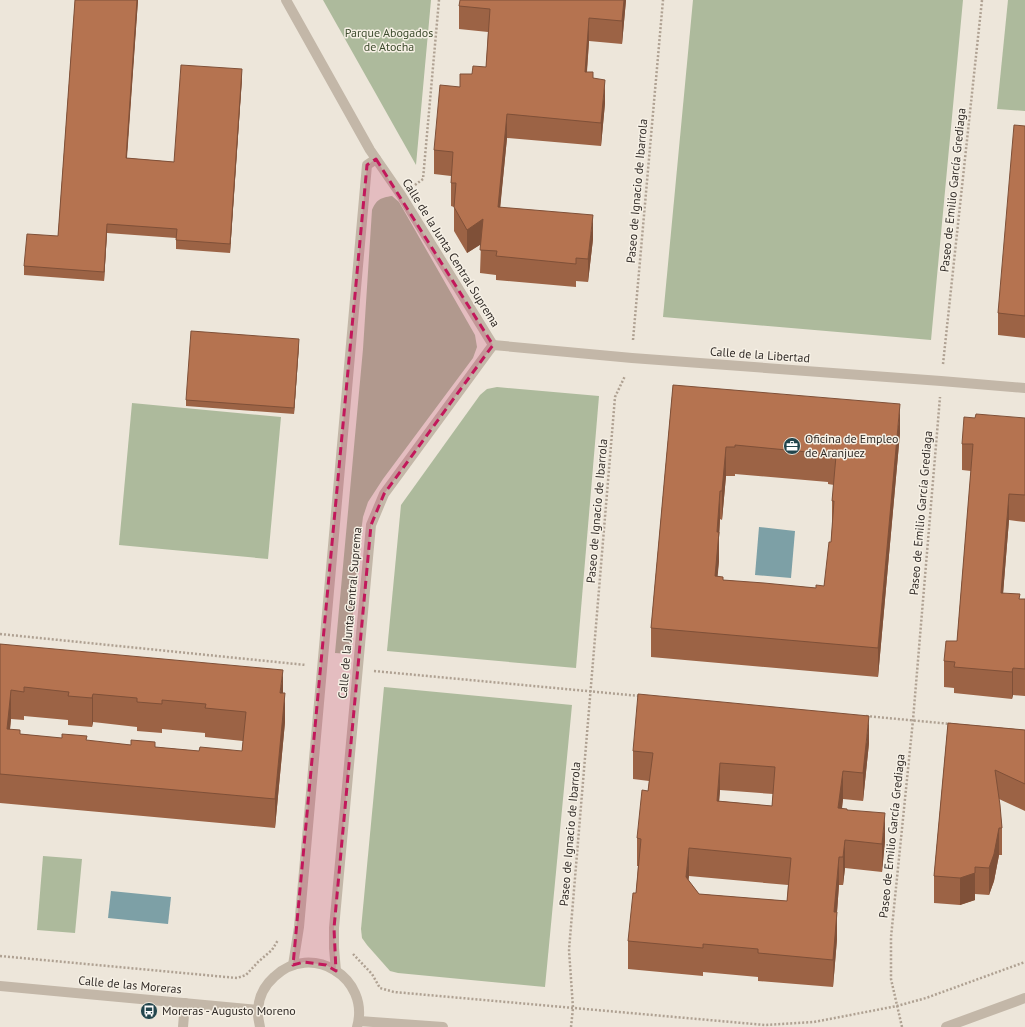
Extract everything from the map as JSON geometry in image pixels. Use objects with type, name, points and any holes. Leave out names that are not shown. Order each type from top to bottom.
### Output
[{"type":"street","name":"Calle de la Junta Central Suprema","points":[[286,0],[376,159],[401,195],[493,345],[384,494],[371,525],[334,928],[336,971]]},
{"type":"street","name":"Calle de la Junta Central Suprema","points":[[293,965],[299,919],[323,666],[350,341],[367,165],[376,159]]},
{"type":"street","name":"Calle de la Libertad","points":[[493,345],[632,358],[1025,388]]},
{"type":"street","points":[[260,1027],[258,1010],[261,995],[268,982],[280,971],[304,962],[326,966],[336,971],[347,980],[355,992],[359,1006],[358,1024],[443,1027]]},
{"type":"street","name":"Calle de las Moreras","points":[[0,986],[258,1010]]},
{"type":"street","points":[[946,1027],[1025,998]]},
{"type":"street","points":[[183,1027],[185,1003]]},
{"type":"path","points":[[401,195],[423,179],[438,0]]},
{"type":"path","name":"Paseo de Ignacio de Ibarrola","points":[[571,1027],[573,1008],[569,950],[592,691],[615,397],[632,358],[662,0]]},
{"type":"path","name":"Paseo de Emilio García Grediaga","points":[[902,1027],[891,979],[891,938],[913,720],[941,381],[982,0]]},
{"type":"path","points":[[0,634],[323,666]]},
{"type":"path","points":[[358,670],[646,696]]},
{"type":"path","points":[[866,716],[958,724]]},
{"type":"path","points":[[0,956],[237,978],[246,975],[272,950],[278,939]]},
{"type":"path","points":[[350,949],[353,955],[372,974],[380,988],[394,992],[765,1025],[814,1022],[897,1006],[926,998],[1025,962]]},
{"type":"highlighted area","points":[[376,159],[493,345],[384,494],[371,525],[334,928],[336,971],[326,965],[304,962],[293,965],[367,165]]},
{"type":"green space","name":"Parque Abogados de Atocha","points":[[323,0],[431,0],[416,165]]},
{"type":"green space","points":[[693,0],[963,0],[931,340],[663,317]]},
{"type":"green space","points":[[1008,0],[1025,0],[1025,111],[997,109]]},
{"type":"green space","points":[[392,196],[399,202],[475,335],[477,347],[473,358],[383,479],[368,502],[363,517],[359,548],[349,654],[335,653],[363,349],[372,210],[379,200]]},
{"type":"green space","points":[[497,387],[599,396],[576,668],[387,651],[401,505],[480,395],[487,389]]},
{"type":"green space","points":[[132,403],[281,417],[268,559],[119,545]]},
{"type":"green space","points":[[384,687],[572,705],[545,987],[390,971],[362,938],[361,929]]},
{"type":"green space","points":[[43,856],[82,859],[75,933],[37,930]]},
{"type":"water","points":[[759,527],[795,531],[791,578],[755,575]]},
{"type":"water","points":[[111,891],[171,897],[168,924],[108,918]]},
{"type":"building","points":[[75,0],[137,0],[126,158],[174,162],[181,65],[242,69],[230,244],[176,240],[177,229],[107,224],[104,272],[24,266],[27,234],[58,236]]},
{"type":"building","points":[[460,0],[624,0],[622,21],[589,18],[585,72],[593,72],[593,78],[605,80],[601,123],[507,114],[498,207],[593,215],[588,259],[576,258],[576,264],[496,256],[497,251],[480,250],[483,219],[467,230],[454,207],[456,183],[451,183],[453,152],[434,150],[440,85],[460,87],[460,74],[472,74],[473,66],[486,67],[490,9],[459,6]]},
{"type":"building","points":[[1014,125],[1025,126],[1025,316],[998,313]]},
{"type":"building","points":[[191,331],[299,339],[294,408],[186,400]]},
{"type":"building","points":[[673,385],[900,404],[878,648],[651,628]],"holes":[[[735,445],[828,454],[828,456],[836,456],[832,501],[834,501],[831,542],[829,542],[824,586],[816,585],[816,588],[723,580],[723,577],[715,576],[719,532],[717,532],[720,491],[722,491],[726,447],[735,447]]]},
{"type":"building","points":[[976,414],[1025,418],[1025,495],[1009,494],[1001,593],[1020,594],[1019,599],[1025,599],[1025,669],[1013,668],[1012,672],[954,667],[955,662],[944,661],[946,641],[957,641],[973,444],[962,444],[964,417],[975,418]]},
{"type":"building","points":[[0,644],[283,670],[280,693],[285,693],[275,799],[0,774]],"holes":[[[24,687],[69,692],[68,696],[92,698],[93,694],[137,698],[137,702],[162,704],[162,700],[206,704],[205,708],[246,712],[242,751],[200,747],[199,751],[155,747],[155,742],[131,740],[131,745],[86,740],[87,736],[62,734],[62,738],[20,734],[20,730],[7,729],[11,690],[24,692]]]},
{"type":"building","points":[[638,694],[869,716],[863,773],[843,771],[838,808],[885,813],[882,844],[845,840],[843,857],[839,857],[834,912],[837,912],[833,960],[758,953],[758,949],[703,944],[703,948],[628,941],[633,893],[636,893],[641,839],[637,838],[642,790],[648,791],[653,753],[633,751]],"holes":[[[720,763],[775,767],[772,806],[717,801]],[[689,848],[791,858],[787,901],[699,894],[686,877]]]},
{"type":"building","points":[[948,723],[1025,730],[1025,784],[995,770],[1002,828],[999,828],[994,854],[989,868],[975,867],[975,873],[960,878],[934,876]]},
{"type":"place","name":"Oficina de Empleo de Aranjuez","points":[[792,446]]},
{"type":"place","name":"Moreras - Augusto Moreno","points":[[149,1011]]}]
